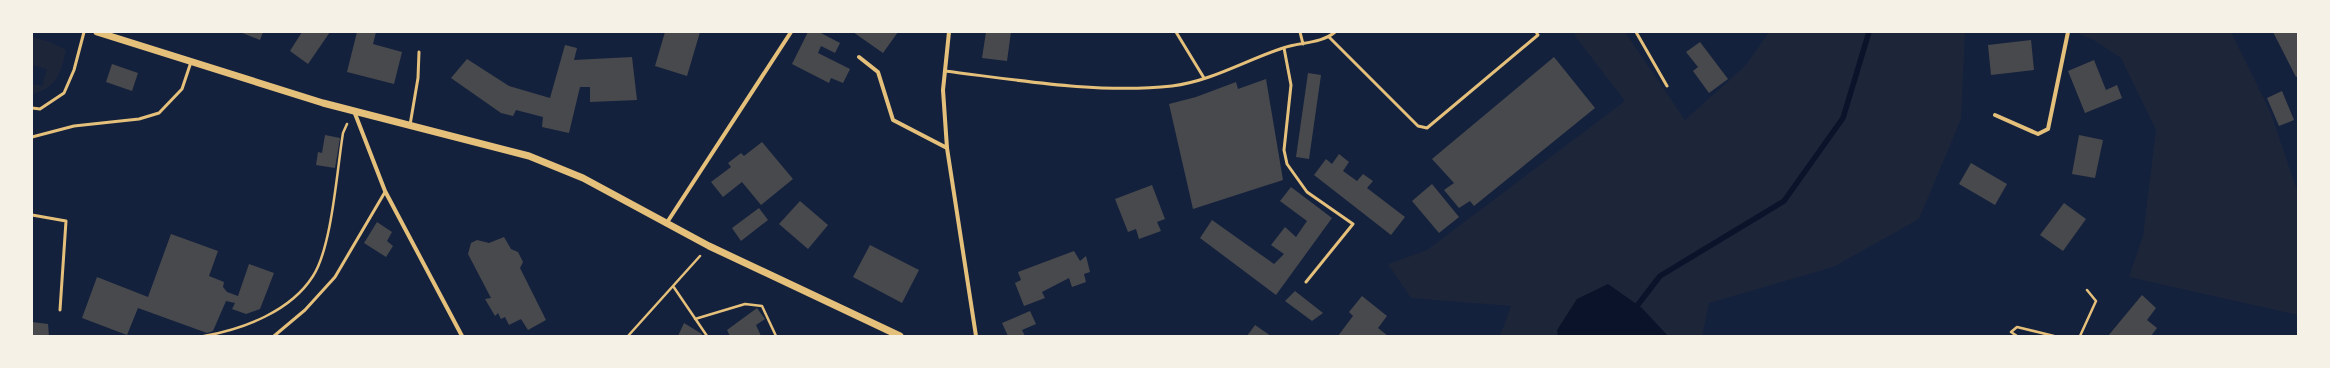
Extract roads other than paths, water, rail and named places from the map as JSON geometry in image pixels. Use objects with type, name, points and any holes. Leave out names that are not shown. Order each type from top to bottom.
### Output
[{"type":"street","points":[[97,32],[354,111],[530,156],[583,178],[666,225],[900,336]]},
{"type":"street","points":[[666,225],[791,32]]},
{"type":"street","points":[[949,32],[943,90],[947,148],[976,336]]},
{"type":"street","points":[[1996,115],[2038,134],[2048,130],[2068,32]]},
{"type":"street","points":[[859,57],[878,72],[893,120],[947,148]]},
{"type":"street","points":[[354,111],[386,191],[462,336]]},
{"type":"lane","points":[[32,108],[40,109],[64,93],[74,70],[84,32]]},
{"type":"lane","points":[[1176,32],[1204,78]]},
{"type":"lane","points":[[1300,32],[1303,44]]},
{"type":"lane","points":[[945,71],[1039,83],[1107,87],[1172,86],[1222,73],[1284,48],[1329,37],[1335,32]]},
{"type":"lane","points":[[1329,37],[1418,126],[1427,128],[1538,35],[1536,32]]},
{"type":"lane","points":[[1636,32],[1667,86]]},
{"type":"lane","points":[[1284,48],[1291,84],[1284,150],[1287,164],[1307,192],[1353,224],[1306,282]]},
{"type":"lane","points":[[410,125],[418,78],[418,52]]},
{"type":"lane","points":[[32,138],[74,126],[140,119],[159,113],[182,89],[191,61]]},
{"type":"lane","points":[[274,336],[305,310],[335,277],[386,191]]},
{"type":"lane","points":[[32,214],[66,221],[60,310]]},
{"type":"waterway","points":[[1633,311],[1660,276],[1784,201],[1843,118],[1869,32]]}]
